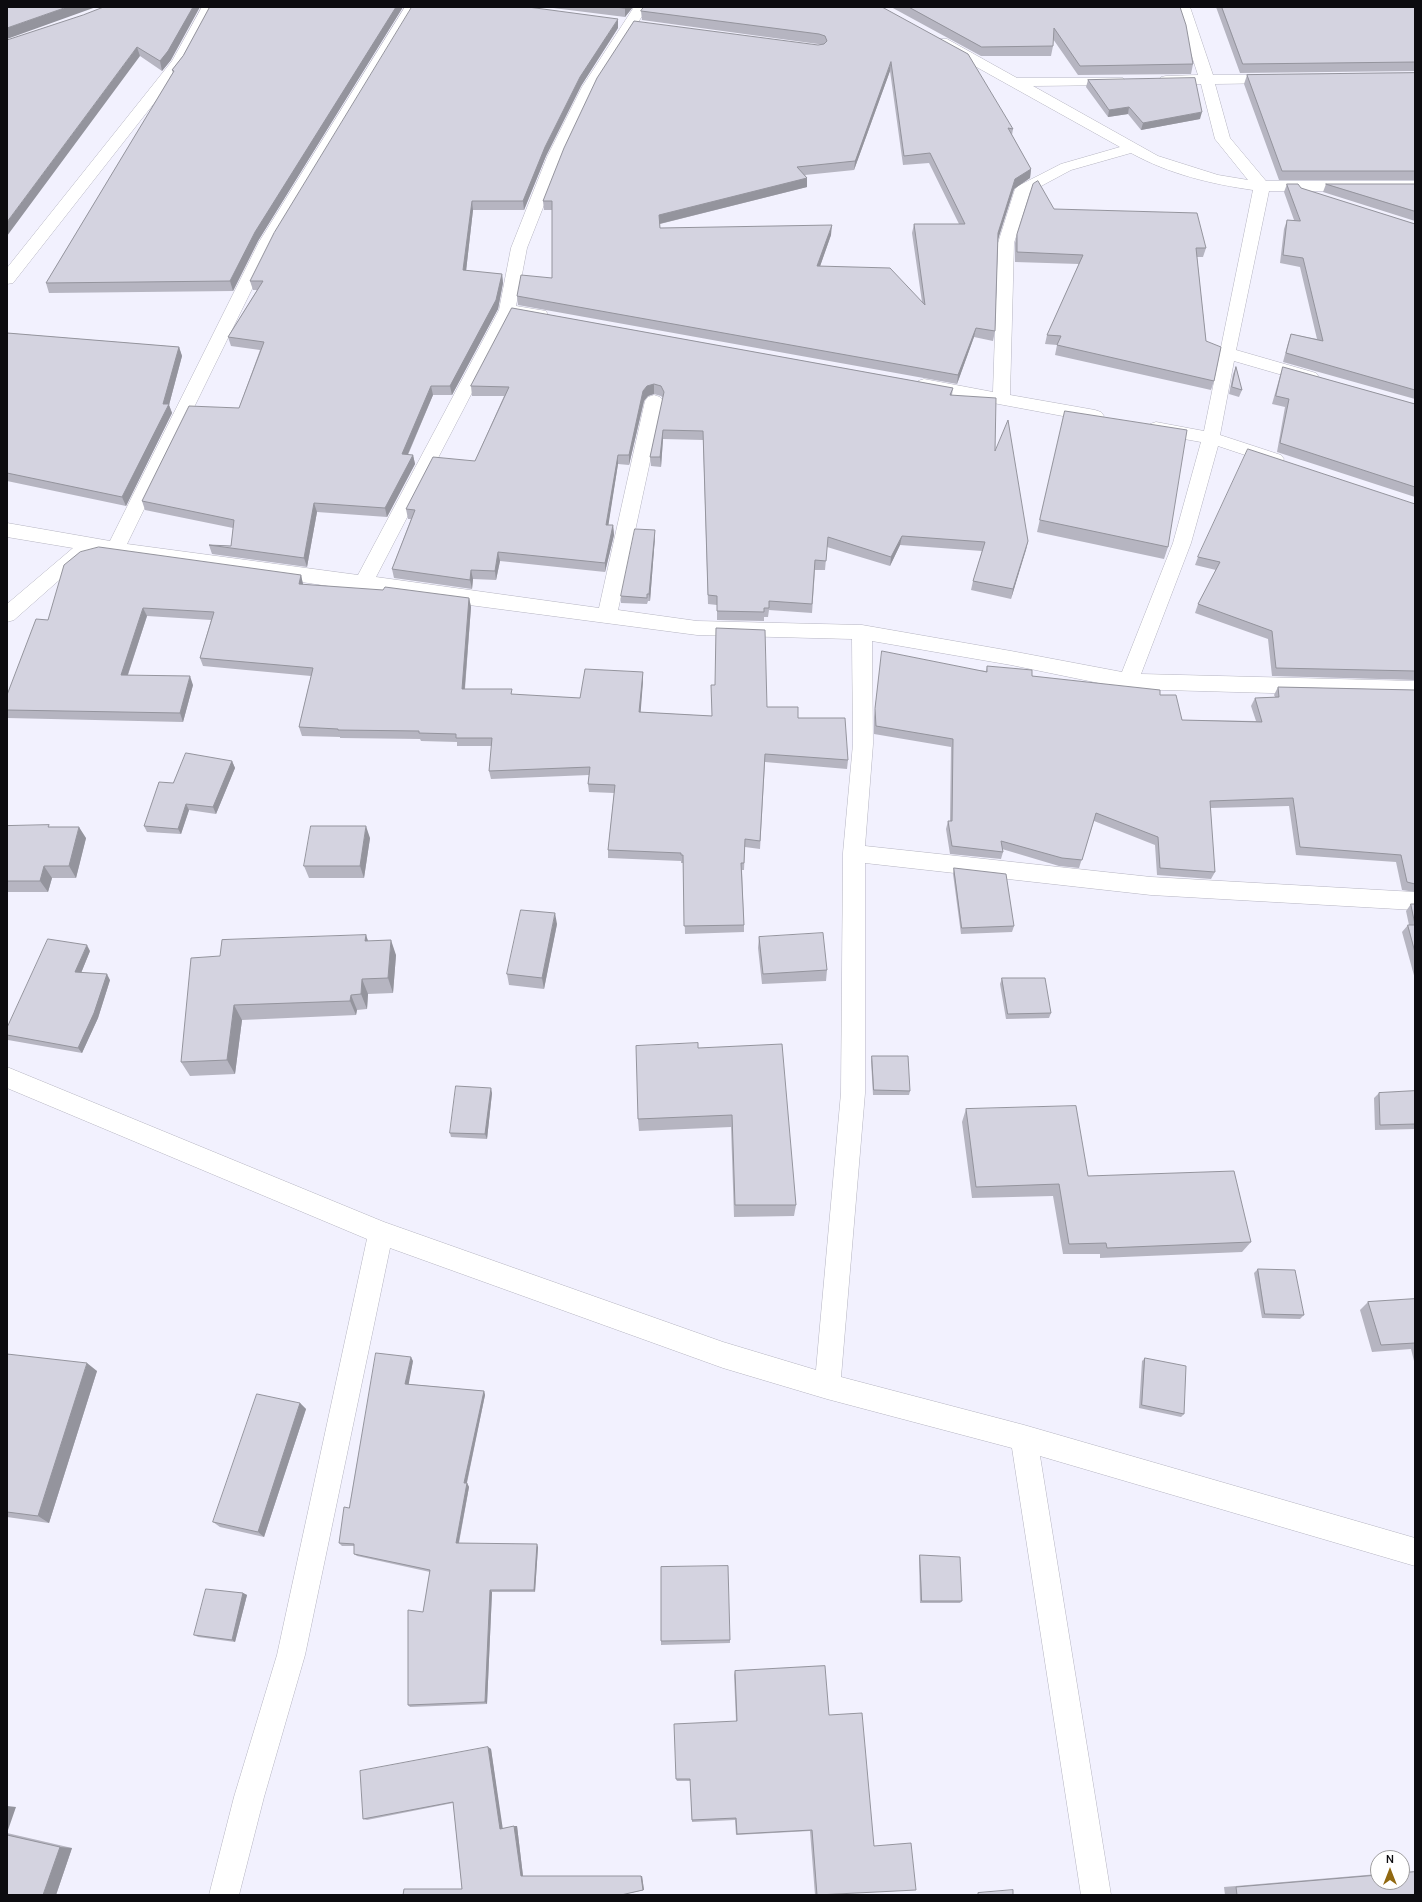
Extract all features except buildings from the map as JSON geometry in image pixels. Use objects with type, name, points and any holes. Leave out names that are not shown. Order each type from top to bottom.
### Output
[{"type":"street","points":[[7,279],[179,62],[209,7]]},
{"type":"street","points":[[109,548],[267,242],[412,7]]},
{"type":"street","points":[[363,584],[507,310],[519,248],[555,157],[589,86],[641,7]]},
{"type":"street","points":[[1183,7],[1207,80],[1223,139],[1262,186]]},
{"type":"street","points":[[933,37],[1017,82],[1048,102],[1152,158],[1211,178],[1262,186],[1283,187],[1415,186]]},
{"type":"street","points":[[1151,81],[1292,78]]},
{"type":"street","points":[[1017,82],[1136,81]]},
{"type":"street","points":[[1001,399],[1006,243],[1023,189],[1066,167],[1133,148]]},
{"type":"street","points":[[1128,681],[1182,543],[1211,438],[1262,186]]},
{"type":"street","points":[[1283,187],[1327,201]]},
{"type":"street","points":[[507,310],[554,318]]},
{"type":"street","points":[[1227,353],[1325,381]]},
{"type":"street","points":[[907,382],[1110,419]]},
{"type":"street","points":[[607,617],[654,401]]},
{"type":"street","points":[[1141,425],[1211,438],[1287,463]]},
{"type":"street","points":[[7,530],[109,548],[363,584],[697,628],[862,632],[1011,658],[1128,681],[1415,689]]},
{"type":"street","points":[[7,615],[77,554],[109,548]]},
{"type":"street","points":[[827,1386],[853,1093],[854,854],[863,744],[862,632]]},
{"type":"street","points":[[854,854],[1151,886],[1415,901]]},
{"type":"street","points":[[7,1077],[381,1233],[724,1355],[827,1386],[1024,1438],[1415,1552]]},
{"type":"street","points":[[224,1895],[249,1798],[291,1655],[381,1233]]},
{"type":"street","points":[[1024,1438],[1096,1895]]}]
